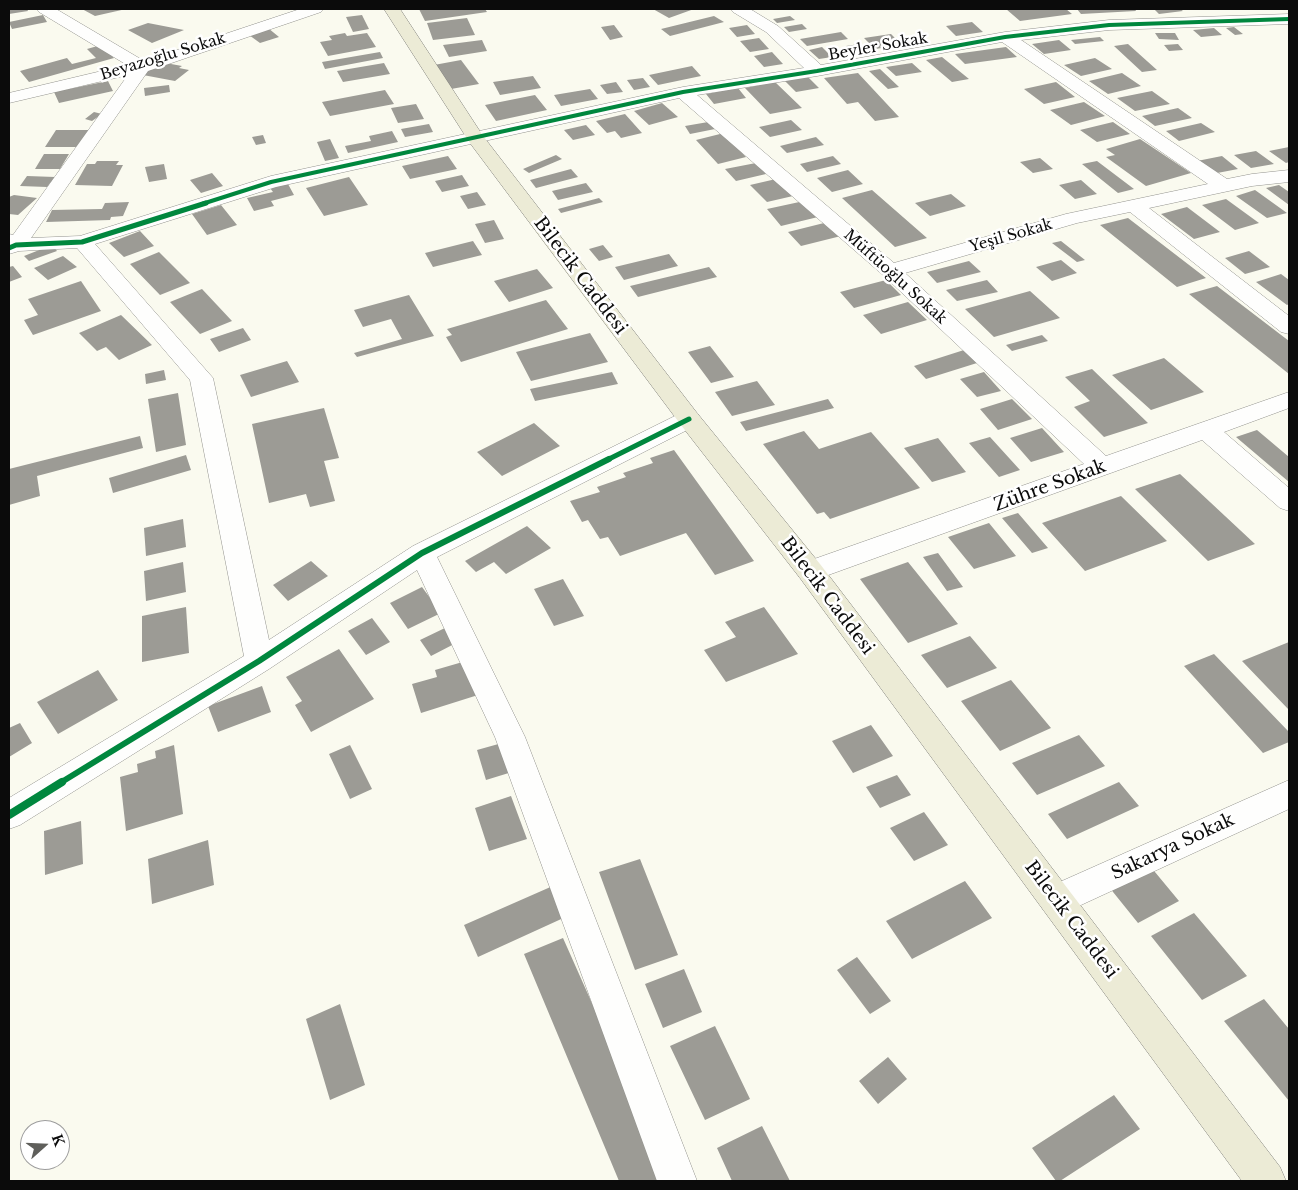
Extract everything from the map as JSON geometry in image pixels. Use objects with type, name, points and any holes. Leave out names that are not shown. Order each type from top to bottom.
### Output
[{"type":"main road","name":"Bilecik Caddesi","points":[[392,9],[476,139],[689,419],[810,571],[1266,1181]]},
{"type":"street","points":[[11,244],[142,67],[45,9]]},
{"type":"street","name":"Beyazoğlu Sokak","points":[[9,98],[142,67],[315,9]]},
{"type":"street","points":[[739,9],[772,29],[817,71]]},
{"type":"street","name":"Beyler Sokak","points":[[11,244],[82,242],[271,182],[476,139],[683,92],[817,71],[1005,37],[1109,25],[1289,19]]},
{"type":"street","points":[[1005,37],[1224,186]]},
{"type":"street","name":"Müftüoğlu Sokak","points":[[683,92],[890,271],[1102,467]]},
{"type":"street","name":"Yeşil Sokak","points":[[890,271],[1073,218],[1224,186],[1289,176]]},
{"type":"street","points":[[1133,205],[1289,327]]},
{"type":"street","points":[[82,242],[201,378],[259,661]]},
{"type":"street","name":"Zühre Sokak","points":[[810,571],[1289,400]]},
{"type":"street","points":[[9,815],[259,661],[422,553],[689,419]]},
{"type":"street","points":[[1206,430],[1289,502]]},
{"type":"street","points":[[422,553],[510,736],[677,1181]]},
{"type":"street","name":"Sakarya Sokak","points":[[1056,900],[1289,794]]},
{"type":"building","points":[[9,9],[27,9],[28,11],[9,14]]},
{"type":"building","points":[[82,9],[126,9],[95,16]]},
{"type":"building","points":[[419,9],[485,9],[487,12],[425,21]]},
{"type":"building","points":[[653,9],[694,9],[669,18]]},
{"type":"building","points":[[1006,9],[1066,9],[1072,14],[1020,21]]},
{"type":"building","points":[[1077,9],[1135,9],[1136,11],[1081,14]]},
{"type":"building","points":[[1154,9],[1180,9],[1183,11],[1159,14]]},
{"type":"building","points":[[43,15],[47,22],[12,29],[9,22]]},
{"type":"building","points":[[362,15],[369,29],[353,32],[346,17]]},
{"type":"building","points":[[714,16],[724,22],[670,36],[661,29]]},
{"type":"building","points":[[790,16],[795,20],[777,23],[773,19]]},
{"type":"building","points":[[467,18],[475,35],[433,40],[427,23]]},
{"type":"building","points":[[972,22],[983,32],[956,36],[946,26]]},
{"type":"building","points":[[148,23],[184,30],[152,43],[128,30]]},
{"type":"building","points":[[802,24],[807,29],[789,32],[784,27]]},
{"type":"building","points":[[614,25],[623,37],[610,40],[601,27]]},
{"type":"building","points":[[747,25],[755,34],[737,37],[729,28]]},
{"type":"building","points":[[1234,27],[1243,34],[1235,35],[1226,28]]},
{"type":"building","points":[[268,28],[279,37],[260,43],[249,35]]},
{"type":"building","points":[[1214,28],[1222,35],[1201,37],[1193,30]]},
{"type":"building","points":[[841,32],[848,39],[807,46],[800,39]]},
{"type":"building","points":[[345,33],[347,36],[367,33],[376,47],[328,56],[320,42],[332,40],[329,36]]},
{"type":"building","points":[[1155,33],[1175,33],[1179,40],[1159,39]]},
{"type":"building","points":[[891,34],[902,45],[875,49],[864,38]]},
{"type":"building","points":[[1100,37],[1104,41],[1075,44],[1071,40]]},
{"type":"building","points":[[759,38],[769,49],[750,52],[740,41]]},
{"type":"building","points":[[482,40],[487,51],[449,57],[443,45]]},
{"type":"building","points":[[1059,40],[1071,50],[1044,54],[1032,44]]},
{"type":"building","points":[[859,44],[866,51],[853,53],[846,46]]},
{"type":"building","points":[[1128,44],[1157,70],[1142,72],[1114,46]]},
{"type":"building","points":[[1178,44],[1183,50],[1169,51],[1164,45]]},
{"type":"building","points":[[101,45],[114,58],[29,82],[20,71],[67,58],[72,64],[96,58],[87,49]]},
{"type":"building","points":[[822,47],[832,57],[819,59],[809,50]]},
{"type":"building","points":[[1006,47],[1017,57],[965,64],[955,54]]},
{"type":"building","points":[[380,52],[383,58],[325,69],[322,62]]},
{"type":"building","points":[[772,52],[783,64],[764,67],[754,56]]},
{"type":"building","points":[[942,57],[969,79],[952,82],[926,60]]},
{"type":"building","points":[[1095,58],[1112,69],[1081,76],[1064,65]]},
{"type":"building","points":[[461,60],[479,84],[451,89],[434,65]]},
{"type":"building","points":[[160,62],[182,66],[179,68],[189,70],[175,81],[143,75]]},
{"type":"building","points":[[384,63],[390,74],[343,82],[337,71]]},
{"type":"building","points":[[912,63],[922,72],[896,76],[886,67]]},
{"type":"building","points":[[692,66],[701,76],[658,85],[649,75]]},
{"type":"building","points":[[880,69],[899,87],[888,89],[869,71]]},
{"type":"building","points":[[858,73],[899,117],[875,121],[858,102],[847,104],[824,78]]},
{"type":"building","points":[[1122,73],[1141,86],[1108,94],[1089,81]]},
{"type":"building","points":[[533,76],[541,88],[500,95],[493,82]]},
{"type":"building","points":[[807,76],[819,88],[796,92],[784,80]]},
{"type":"building","points":[[643,78],[650,87],[634,90],[627,80]]},
{"type":"building","points":[[108,81],[113,91],[59,103],[54,92]]},
{"type":"building","points":[[616,82],[623,92],[607,94],[600,85]]},
{"type":"building","points":[[775,82],[802,108],[770,114],[745,88]]},
{"type":"building","points":[[1056,82],[1075,97],[1044,104],[1024,89]]},
{"type":"building","points":[[169,85],[170,92],[145,96],[144,88]]},
{"type":"building","points":[[738,88],[746,98],[714,104],[706,94]]},
{"type":"building","points":[[590,89],[598,99],[561,106],[554,95]]},
{"type":"building","points":[[385,90],[394,104],[330,116],[322,102]]},
{"type":"building","points":[[1152,91],[1170,104],[1135,111],[1117,98]]},
{"type":"building","points":[[535,95],[547,110],[496,121],[485,105]]},
{"type":"building","points":[[1084,102],[1105,116],[1071,125],[1050,110]]},
{"type":"building","points":[[662,103],[678,117],[649,125],[634,111]]},
{"type":"building","points":[[416,104],[424,119],[398,123],[391,108]]},
{"type":"building","points":[[1178,108],[1192,118],[1155,126],[1142,116]]},
{"type":"building","points":[[94,112],[102,114],[92,121],[85,119]]},
{"type":"building","points":[[625,114],[642,133],[621,138],[615,131],[607,133],[596,121]]},
{"type":"building","points":[[791,120],[802,130],[770,137],[759,127]]},
{"type":"building","points":[[714,121],[720,128],[690,134],[685,126]]},
{"type":"building","points":[[1113,122],[1130,134],[1097,142],[1080,130]]},
{"type":"building","points":[[1201,123],[1215,132],[1179,141],[1166,131]]},
{"type":"building","points":[[429,124],[433,132],[405,137],[401,129]]},
{"type":"building","points":[[586,125],[595,135],[573,140],[564,130]]},
{"type":"building","points":[[56,130],[89,130],[78,147],[45,147]]},
{"type":"building","points":[[392,131],[398,142],[348,153],[345,146],[371,141],[369,136]]},
{"type":"building","points":[[724,133],[746,157],[718,164],[696,140]]},
{"type":"building","points":[[263,135],[266,143],[256,145],[252,137]]},
{"type":"building","points":[[816,137],[824,145],[787,153],[780,146]]},
{"type":"building","points":[[330,139],[339,158],[325,161],[317,142]]},
{"type":"building","points":[[1140,139],[1191,173],[1146,186],[1106,157],[1115,155],[1106,149]]},
{"type":"building","points":[[1289,147],[1289,162],[1286,163],[1269,151]]},
{"type":"building","points":[[1256,151],[1274,164],[1251,168],[1234,155]]},
{"type":"building","points":[[44,154],[69,154],[60,169],[35,169]]},
{"type":"building","points":[[556,155],[562,159],[529,173],[523,169]]},
{"type":"building","points":[[448,156],[457,169],[410,179],[402,166]]},
{"type":"building","points":[[833,156],[841,164],[807,172],[800,164]]},
{"type":"building","points":[[1222,156],[1238,169],[1212,174],[1197,161]]},
{"type":"building","points":[[1040,158],[1053,169],[1033,173],[1020,162]]},
{"type":"building","points":[[97,161],[119,161],[116,165],[123,165],[112,186],[75,185],[87,164],[95,164]]},
{"type":"building","points":[[1097,161],[1134,189],[1118,193],[1082,164]]},
{"type":"building","points":[[756,163],[766,174],[736,181],[725,169]]},
{"type":"building","points":[[164,164],[167,179],[149,182],[145,167]]},
{"type":"building","points":[[571,169],[578,177],[536,188],[530,180]]},
{"type":"building","points":[[848,170],[863,184],[832,192],[817,178]]},
{"type":"building","points":[[212,173],[223,186],[201,193],[190,180]]},
{"type":"building","points":[[462,175],[469,186],[442,192],[435,181]]},
{"type":"building","points":[[27,176],[55,177],[47,187],[20,186]]},
{"type":"building","points":[[349,177],[368,205],[324,216],[306,188]]},
{"type":"building","points":[[776,179],[793,196],[767,202],[750,185]]},
{"type":"building","points":[[1081,180],[1097,194],[1075,199],[1059,185]]},
{"type":"building","points":[[586,183],[593,192],[558,200],[552,191]]},
{"type":"building","points":[[288,184],[294,195],[271,201],[274,206],[254,211],[247,198],[273,192],[270,188]]},
{"type":"building","points":[[1279,185],[1289,192],[1289,205],[1266,188]]},
{"type":"building","points":[[872,190],[927,238],[895,247],[842,198]]},
{"type":"building","points":[[1255,190],[1287,213],[1267,218],[1236,196]]},
{"type":"building","points":[[477,192],[486,205],[468,209],[460,196]]},
{"type":"building","points":[[951,194],[966,206],[930,216],[915,203]]},
{"type":"building","points":[[14,195],[37,198],[18,215],[9,214],[9,197]]},
{"type":"building","points":[[599,198],[603,202],[561,213],[558,209]]},
{"type":"building","points":[[1226,199],[1259,223],[1235,230],[1202,205]]},
{"type":"building","points":[[804,201],[818,217],[781,226],[767,209]]},
{"type":"building","points":[[129,202],[123,216],[111,217],[110,220],[46,222],[52,210],[102,209],[105,203]]},
{"type":"building","points":[[221,205],[237,225],[207,235],[192,214]]},
{"type":"building","points":[[1187,207],[1220,232],[1194,239],[1161,214]]},
{"type":"building","points":[[1128,218],[1206,278],[1177,287],[1100,225]]},
{"type":"building","points":[[494,220],[504,239],[485,243],[475,224]]},
{"type":"building","points":[[828,222],[841,236],[801,246],[788,232]]},
{"type":"building","points":[[140,231],[154,246],[124,257],[109,243]]},
{"type":"building","points":[[473,241],[482,255],[433,267],[425,253]]},
{"type":"building","points":[[1061,241],[1085,260],[1077,262],[1052,243]]},
{"type":"building","points":[[52,245],[57,251],[29,261],[24,256]]},
{"type":"building","points":[[603,245],[613,257],[599,261],[589,249]]},
{"type":"building","points":[[1249,251],[1270,267],[1245,274],[1225,258]]},
{"type":"building","points":[[159,252],[190,283],[160,295],[130,264]]},
{"type":"building","points":[[669,254],[678,266],[624,280],[615,267]]},
{"type":"building","points":[[63,256],[77,267],[48,280],[34,268]]},
{"type":"building","points":[[1061,260],[1077,273],[1052,281],[1036,267]]},
{"type":"building","points":[[969,261],[981,272],[937,283],[927,272]]},
{"type":"building","points":[[13,266],[22,277],[9,282],[9,267]]},
{"type":"building","points":[[709,267],[717,277],[638,297],[630,286]]},
{"type":"building","points":[[537,269],[553,288],[509,302],[494,281]]},
{"type":"building","points":[[1281,274],[1289,280],[1289,304],[1287,305],[1256,282]]},
{"type":"building","points":[[886,280],[901,295],[854,308],[840,292]]},
{"type":"building","points":[[987,280],[998,292],[957,301],[946,290]]},
{"type":"building","points":[[81,281],[101,311],[33,335],[24,320],[38,315],[28,299]]},
{"type":"building","points":[[1217,286],[1289,341],[1289,374],[1189,294]]},
{"type":"building","points":[[202,289],[232,321],[200,334],[170,302]]},
{"type":"building","points":[[1030,291],[1060,318],[994,337],[965,309]]},
{"type":"building","points":[[409,295],[434,336],[357,357],[354,353],[402,339],[391,319],[363,327],[354,310]]},
{"type":"building","points":[[546,300],[568,329],[461,362],[446,337],[452,335],[447,329]]},
{"type":"building","points":[[908,302],[927,320],[881,334],[863,315]]},
{"type":"building","points":[[121,315],[152,345],[119,360],[106,347],[97,351],[79,333]]},
{"type":"building","points":[[243,328],[251,340],[219,352],[210,339]]},
{"type":"building","points":[[590,333],[608,362],[531,381],[516,352]]},
{"type":"building","points":[[1042,335],[1048,341],[1012,351],[1006,345]]},
{"type":"building","points":[[710,346],[734,377],[711,383],[688,352]]},
{"type":"building","points":[[964,350],[977,363],[926,379],[914,366]]},
{"type":"building","points":[[1164,358],[1204,392],[1151,410],[1112,375]]},
{"type":"building","points":[[287,361],[299,382],[251,397],[240,375]]},
{"type":"building","points":[[1092,369],[1148,423],[1104,437],[1074,407],[1090,401],[1065,377]]},
{"type":"building","points":[[164,370],[166,380],[146,384],[145,374]]},
{"type":"building","points":[[612,372],[618,384],[535,401],[530,389]]},
{"type":"building","points":[[984,372],[1001,391],[977,397],[960,379]]},
{"type":"building","points":[[757,381],[775,405],[732,416],[715,392]]},
{"type":"building","points":[[178,393],[186,445],[156,452],[148,399]]},
{"type":"building","points":[[828,399],[834,408],[746,431],[740,422]]},
{"type":"building","points":[[1012,399],[1032,419],[998,430],[980,409]]},
{"type":"building","points":[[324,408],[339,458],[324,461],[335,501],[310,507],[306,494],[269,503],[252,424]]},
{"type":"building","points":[[534,423],[560,446],[502,476],[477,452]]},
{"type":"building","points":[[1042,428],[1064,452],[1031,462],[1010,438]]},
{"type":"building","points":[[1257,430],[1289,457],[1289,482],[1236,437]]},
{"type":"building","points":[[804,431],[819,449],[871,432],[920,488],[830,519],[824,512],[817,514],[763,444]]},
{"type":"building","points":[[140,436],[143,448],[37,476],[40,496],[9,505],[9,469]]},
{"type":"building","points":[[990,437],[1020,470],[999,477],[969,443]]},
{"type":"building","points":[[938,438],[966,472],[932,482],[904,448]]},
{"type":"building","points":[[674,450],[754,561],[715,575],[686,533],[620,556],[608,537],[600,539],[588,520],[582,522],[570,501],[600,492],[597,487],[626,477],[623,473],[653,463],[650,458]]},
{"type":"building","points":[[186,455],[191,470],[113,493],[109,478]]},
{"type":"building","points":[[1180,474],[1255,544],[1208,561],[1135,489]]},
{"type":"building","points":[[1121,496],[1167,541],[1085,571],[1042,523]]},
{"type":"building","points":[[1018,513],[1048,548],[1032,553],[1002,518]]},
{"type":"building","points":[[183,519],[186,547],[146,556],[144,528]]},
{"type":"building","points":[[989,523],[1016,556],[974,569],[948,537]]},
{"type":"building","points":[[527,526],[551,548],[506,574],[494,562],[476,572],[465,561]]},
{"type":"building","points":[[938,553],[963,587],[947,591],[923,557]]},
{"type":"building","points":[[311,561],[328,576],[288,601],[273,585]]},
{"type":"building","points":[[183,562],[186,592],[146,601],[144,571]]},
{"type":"building","points":[[908,562],[958,624],[908,643],[860,579]]},
{"type":"building","points":[[563,579],[584,616],[554,626],[534,589]]},
{"type":"building","points":[[422,587],[441,613],[408,629],[390,603]]},
{"type":"building","points":[[186,607],[189,653],[142,662],[142,616]]},
{"type":"building","points":[[764,607],[798,654],[726,682],[704,650],[736,637],[725,622]]},
{"type":"building","points":[[372,618],[390,642],[366,655],[348,631]]},
{"type":"building","points":[[447,627],[458,642],[431,656],[420,640]]},
{"type":"building","points":[[970,636],[997,668],[947,688],[921,655]]},
{"type":"building","points":[[1289,642],[1289,710],[1242,661]]},
{"type":"building","points":[[339,649],[374,699],[311,732],[295,705],[302,701],[286,677]]},
{"type":"building","points":[[1214,654],[1289,732],[1289,742],[1263,753],[1184,666]]},
{"type":"building","points":[[466,661],[478,695],[421,713],[412,684],[437,677],[435,670]]},
{"type":"building","points":[[98,670],[118,700],[58,734],[37,702]]},
{"type":"building","points":[[1011,680],[1051,728],[1000,751],[961,701]]},
{"type":"building","points":[[262,686],[271,712],[218,732],[208,706]]},
{"type":"building","points":[[20,723],[32,743],[9,757],[9,728]]},
{"type":"building","points":[[871,725],[893,756],[853,773],[832,741]]},
{"type":"building","points":[[1079,735],[1105,766],[1037,795],[1012,763]]},
{"type":"building","points":[[502,743],[512,772],[486,780],[477,750]]},
{"type":"building","points":[[174,745],[183,814],[126,831],[120,777],[138,772],[137,764],[156,758],[155,751]]},
{"type":"building","points":[[350,745],[372,789],[350,799],[329,754]]},
{"type":"building","points":[[897,775],[911,795],[880,808],[866,787]]},
{"type":"building","points":[[1119,782],[1139,806],[1067,839],[1048,814]]},
{"type":"building","points":[[511,796],[527,839],[489,851],[475,808]]},
{"type":"building","points":[[924,812],[948,845],[914,861],[890,828]]},
{"type":"building","points":[[81,821],[83,864],[45,875],[44,831]]},
{"type":"building","points":[[208,840],[214,885],[152,904],[148,859]]},
{"type":"building","points":[[640,859],[678,955],[635,970],[599,872]]},
{"type":"building","points":[[1150,866],[1179,901],[1138,923],[1109,887]]},
{"type":"building","points":[[965,881],[992,918],[912,959],[886,921]]},
{"type":"building","points":[[555,885],[570,915],[478,957],[464,925]]},
{"type":"building","points":[[1194,913],[1247,976],[1202,1000],[1151,936]]},
{"type":"building","points":[[563,938],[671,1181],[619,1181],[524,954]]},
{"type":"building","points":[[857,957],[891,1001],[870,1014],[837,970]]},
{"type":"building","points":[[684,969],[702,1012],[663,1028],[645,984]]},
{"type":"building","points":[[1264,999],[1289,1029],[1289,1101],[1224,1021]]},
{"type":"building","points":[[340,1004],[365,1085],[330,1100],[306,1019]]},
{"type":"building","points":[[715,1026],[750,1099],[705,1120],[670,1046]]},
{"type":"building","points":[[888,1057],[907,1079],[878,1104],[859,1081]]},
{"type":"building","points":[[1114,1095],[1140,1129],[1060,1181],[1056,1181],[1032,1148]]},
{"type":"building","points":[[762,1126],[790,1181],[732,1181],[717,1148]]},
{"type":"cycle path","points":[[9,248],[16,245],[82,242],[271,182],[683,92],[817,71],[1005,37],[1109,25],[1289,19]]},
{"type":"cycle path","points":[[9,815],[259,661],[422,553],[689,419]]}]
